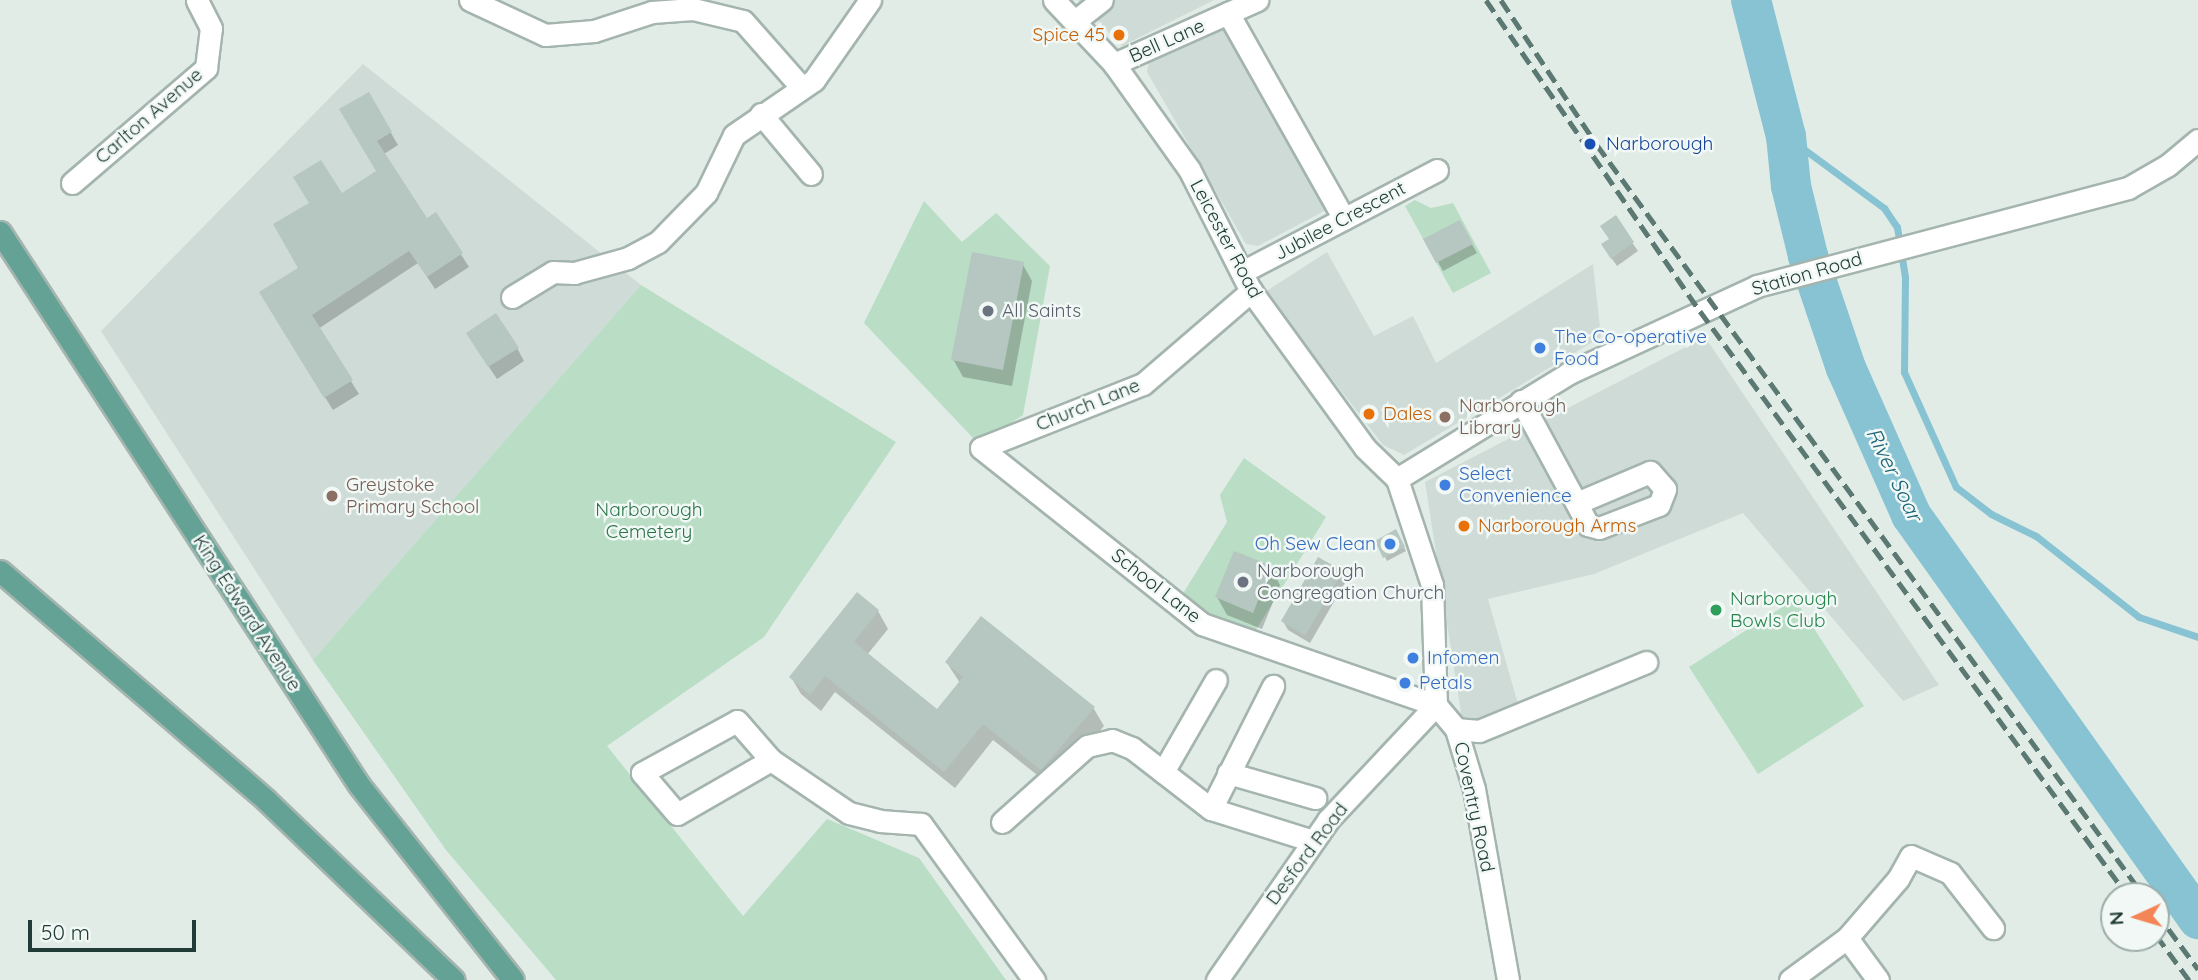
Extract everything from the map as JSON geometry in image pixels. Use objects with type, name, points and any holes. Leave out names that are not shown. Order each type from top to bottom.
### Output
[{"type":"main road","name":"King Edward Avenue","points":[[0,232],[359,785],[513,980]]},
{"type":"main road","points":[[0,571],[266,800],[454,980]]},
{"type":"street","name":"Carlton Avenue","points":[[72,183],[206,68],[211,28],[197,0]]},
{"type":"street","points":[[470,0],[545,35],[594,31],[642,8],[693,9],[743,21],[802,88]]},
{"type":"street","points":[[512,297],[553,272],[574,274],[628,258],[658,242],[706,193],[734,135],[814,80],[870,0]]},
{"type":"street","name":"Leicester Road","points":[[1054,0],[1114,64],[1189,169],[1247,282],[1365,448],[1397,479]]},
{"type":"street","points":[[1075,20],[1102,0]]},
{"type":"street","name":"Bell Lane","points":[[1114,64],[1257,0]]},
{"type":"street","points":[[1228,13],[1344,219]]},
{"type":"street","points":[[761,114],[811,174]]},
{"type":"street","name":"Station Road","points":[[1397,479],[1521,401],[1657,331],[1788,275],[1959,235],[2128,188],[2168,165],[2198,140]]},
{"type":"street","name":"Jubilee Crescent","points":[[1247,282],[1344,219],[1437,170]]},
{"type":"street","name":"Church Lane","points":[[981,448],[1143,384],[1247,282]]},
{"type":"street","points":[[1521,401],[1578,502]]},
{"type":"street","name":"School Lane","points":[[981,448],[1202,624],[1436,705]]},
{"type":"street","points":[[1397,479],[1432,585],[1436,705]]},
{"type":"street","points":[[1456,729],[1479,731],[1646,662]]},
{"type":"street","points":[[1163,772],[1216,680]]},
{"type":"street","points":[[1211,809],[1273,686]]},
{"type":"street","name":"Coventry Road","points":[[1436,705],[1456,729],[1474,789],[1508,980]]},
{"type":"street","name":"Desford Road","points":[[1217,980],[1313,841],[1436,705]]},
{"type":"street","points":[[771,760],[677,814],[642,773],[737,721],[771,760],[849,813],[880,821],[920,824],[1034,980]]},
{"type":"street","points":[[1002,822],[1087,746],[1112,740],[1132,748],[1211,809],[1313,841]]},
{"type":"street","points":[[1228,773],[1315,798]]},
{"type":"street","points":[[1790,980],[1847,938],[1898,879],[1911,856],[1950,873],[1993,928]]},
{"type":"street","points":[[1847,938],[1878,980]]},
{"type":"shaded area","points":[[1078,0],[1214,0],[1122,46]]},
{"type":"shaded area","points":[[1240,18],[1341,202],[1258,246],[1246,244],[1147,72],[1149,60]]},
{"type":"shaded area","name":"Greystoke Primary School","points":[[363,64],[641,285],[313,660],[101,331]]},
{"type":"shaded area","points":[[1327,252],[1374,336],[1413,316],[1436,363],[1593,264],[1601,337],[1404,455],[1383,445],[1265,292]]},
{"type":"shaded area","points":[[1705,337],[1939,685],[1903,701],[1743,513],[1594,574],[1488,599],[1518,704],[1463,726],[1425,482]]},
{"type":"green space","points":[[1415,200],[1431,208],[1453,203],[1491,273],[1453,293],[1405,206]]},
{"type":"green space","points":[[924,201],[962,242],[996,213],[1050,266],[1023,415],[990,437],[974,439],[864,323]]},
{"type":"green space","name":"Narborough Cemetery","points":[[641,285],[896,442],[764,637],[607,746],[743,916],[827,819],[919,858],[1006,980],[556,980],[446,850],[313,660]]},
{"type":"green space","points":[[1244,458],[1326,517],[1254,633],[1179,600],[1227,522],[1220,495]]},
{"type":"green space","points":[[1795,599],[1864,706],[1758,774],[1689,667]]},
{"type":"building","points":[[369,92],[392,132],[377,141],[427,218],[436,212],[463,253],[427,277],[409,251],[312,315],[353,380],[324,398],[259,292],[298,268],[273,224],[309,203],[293,177],[321,160],[342,193],[376,171],[339,109]]},
{"type":"building","points":[[1616,215],[1634,242],[1611,259],[1601,244],[1609,239],[1600,226]]},
{"type":"building","points":[[1460,220],[1473,244],[1436,263],[1423,239]]},
{"type":"building","name":"All Saints","points":[[972,252],[1024,262],[1003,370],[951,360]]},
{"type":"building","points":[[496,313],[519,348],[488,367],[466,333]]},
{"type":"building","name":"Oh Sew Clean","points":[[1396,529],[1405,547],[1383,558],[1375,541]]},
{"type":"building","name":"Narborough Congregation Church","points":[[1234,551],[1272,566],[1253,613],[1215,597]]},
{"type":"building","points":[[1318,557],[1343,571],[1305,636],[1281,621]]},
{"type":"building","points":[[857,592],[879,610],[854,642],[937,709],[963,677],[945,662],[981,616],[1095,707],[1041,770],[983,724],[944,772],[825,676],[810,695],[789,677]]},
{"type":"waterway","name":"River Soar","points":[[1751,0],[1786,136],[1791,186],[1808,256],[1846,368],[1911,515],[2198,919]]},
{"type":"waterway","points":[[1786,136],[1884,208],[1897,227],[1905,277],[1904,372],[1956,487],[1991,514],[2036,536],[2139,617],[2198,637]]},
{"type":"railway","points":[[1486,0],[1700,311],[2118,882]]},
{"type":"railway","points":[[1501,0],[1597,145],[2134,882]]},
{"type":"railway","points":[[2170,931],[2198,969]]},
{"type":"railway","points":[[2168,952],[2189,980]]},
{"type":"place","name":"Spice 45","points":[[1119,35]]},
{"type":"place","name":"Narborough","points":[[1590,144]]},
{"type":"place","name":"All Saints","points":[[988,311]]},
{"type":"place","name":"The Co-operative Food","points":[[1540,348]]},
{"type":"place","name":"Dales","points":[[1369,414]]},
{"type":"place","name":"Narborough Library","points":[[1445,417]]},
{"type":"place","name":"Select Convenience","points":[[1445,485]]},
{"type":"place","name":"Greystoke Primary School","points":[[332,496]]},
{"type":"place","name":"Narborough Arms","points":[[1464,526]]},
{"type":"place","name":"Oh Sew Clean","points":[[1390,544]]},
{"type":"place","name":"Narborough Congregation Church","points":[[1243,582]]},
{"type":"place","name":"Narborough Bowls Club","points":[[1716,610]]},
{"type":"place","name":"Infomen","points":[[1413,658]]},
{"type":"place","name":"Petals","points":[[1405,683]]}]
